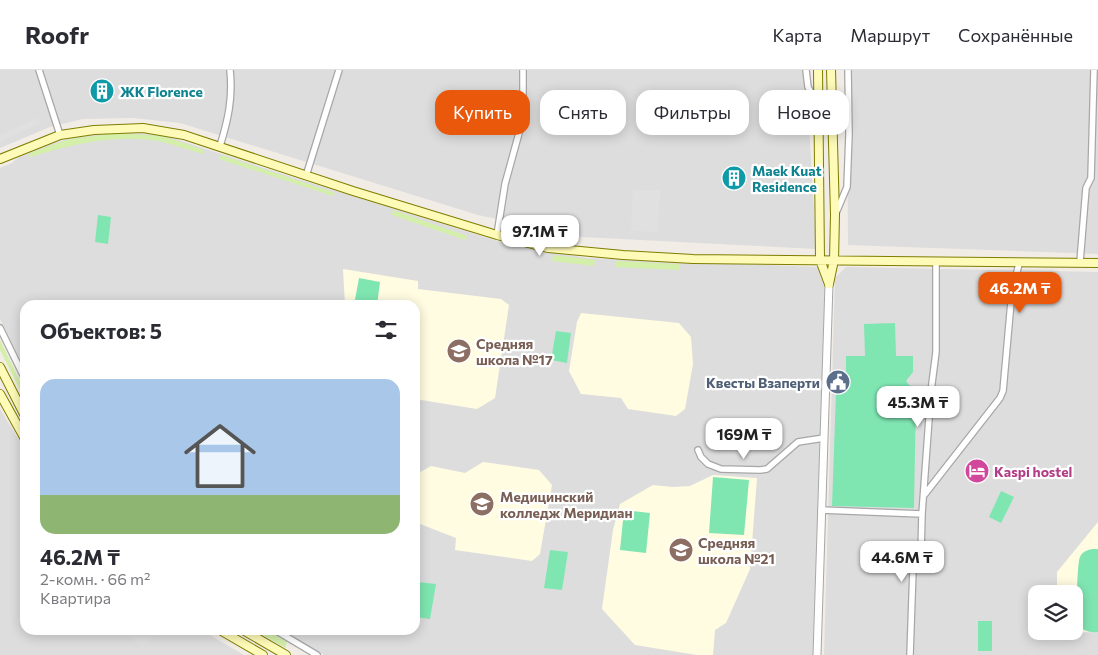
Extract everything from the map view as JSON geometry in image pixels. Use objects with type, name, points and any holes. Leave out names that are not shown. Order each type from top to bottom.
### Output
[{"type":"main road","points":[[818,70],[819,90]]},
{"type":"main road","points":[[829,284],[834,260],[836,215],[831,70]]},
{"type":"main road","points":[[0,159],[60,135],[94,130],[143,128],[184,135],[306,176],[497,235],[548,248],[694,259],[1019,264],[1098,263]]},
{"type":"main road","points":[[819,135],[820,260],[829,284]]},
{"type":"main road","points":[[0,367],[20,406]]},
{"type":"main road","points":[[0,394],[20,430]]},
{"type":"main road","points":[[229,635],[263,655]]},
{"type":"main road","points":[[251,635],[286,655]]},
{"type":"street","points":[[39,70],[60,135]]},
{"type":"street","points":[[220,146],[227,122],[232,90],[230,70]]},
{"type":"street","points":[[306,176],[339,70]]},
{"type":"street","points":[[497,235],[505,184],[523,111],[523,70]]},
{"type":"street","points":[[806,70],[810,90]]},
{"type":"street","points":[[836,215],[847,187],[850,134],[848,70]]},
{"type":"street","points":[[1080,262],[1086,188],[1091,178],[1094,70]]},
{"type":"street","points":[[910,655],[912,569],[921,552],[931,391],[936,352],[936,262]]},
{"type":"street","points":[[924,495],[1000,398],[1003,391],[1012,291],[1019,264]]},
{"type":"street","points":[[817,655],[829,284]]},
{"type":"street","points":[[0,328],[20,369]]},
{"type":"street","points":[[698,450],[701,457],[708,464],[721,469],[760,470],[767,468],[798,442],[824,438]]},
{"type":"street","points":[[821,510],[922,514]]},
{"type":"street","points":[[284,635],[318,655]]},
{"type":"shaded area","points":[[0,70],[806,70],[807,90],[759,90],[759,135],[810,135],[816,249],[581,237],[478,215],[180,123],[133,118],[83,119],[50,127],[0,148]]},
{"type":"shaded area","points":[[847,70],[1098,70],[1098,254],[848,245],[849,90],[847,90]]},
{"type":"shaded area","points":[[38,118],[40,123],[0,142],[0,135]]},
{"type":"shaded area","points":[[118,132],[163,135],[513,246],[587,258],[818,267],[823,273],[825,284],[813,655],[324,655],[291,635],[420,635],[420,300],[20,300],[20,359],[0,319],[0,168],[12,163],[19,157],[71,138]]},
{"type":"shaded area","points":[[633,190],[660,190],[658,233],[631,230]]},
{"type":"shaded area","points":[[846,267],[1098,272],[1098,655],[824,655],[835,278]]},
{"type":"shaded area","name":"Средняя школа №17","points":[[343,269],[418,281],[418,289],[501,299],[509,305],[495,398],[477,409],[420,400],[420,300],[345,300]]},
{"type":"shaded area","points":[[581,313],[679,323],[691,337],[693,364],[685,409],[676,416],[628,409],[621,398],[581,394],[569,371],[577,322]]},
{"type":"shaded area","points":[[0,409],[20,442],[20,635],[210,635],[244,655],[0,655]]},
{"type":"shaded area","name":"Медицинский колледж Меридиан","points":[[483,462],[539,470],[552,485],[540,554],[532,561],[455,550],[456,538],[420,524],[420,472],[431,466],[465,473]]},
{"type":"shaded area","name":"Средняя школа №21","points":[[713,475],[757,478],[750,569],[726,623],[715,630],[713,655],[697,655],[635,645],[602,609],[613,530],[620,504],[653,485],[690,486]]},
{"type":"shaded area","points":[[1098,522],[1098,632],[1083,632],[1083,585],[1057,585],[1057,572]]},
{"type":"shaded area","points":[[128,635],[154,635],[142,648]]},
{"type":"green space","points":[[117,133],[163,136],[204,150],[203,154],[157,141],[120,139],[89,142],[30,157],[29,154],[70,139]]},
{"type":"green space","points":[[221,155],[335,193],[333,196],[219,159]]},
{"type":"green space","points":[[393,210],[467,236],[465,240],[392,215]]},
{"type":"green space","points":[[98,215],[111,217],[108,244],[95,242]]},
{"type":"green space","points":[[553,255],[595,260],[594,266],[552,261]]},
{"type":"green space","points":[[616,261],[679,264],[679,270],[615,267]]},
{"type":"green space","points":[[359,278],[380,282],[378,300],[355,300]]},
{"type":"green space","points":[[895,323],[896,356],[913,356],[913,372],[906,381],[916,394],[914,508],[832,506],[836,392],[851,381],[846,372],[846,356],[865,356],[864,324]]},
{"type":"green space","points":[[556,331],[571,333],[567,363],[551,360]]},
{"type":"green space","points":[[0,340],[20,382],[20,390],[0,350]]},
{"type":"green space","points":[[713,477],[749,480],[744,535],[709,533]]},
{"type":"green space","points":[[1001,491],[1014,497],[1001,523],[989,517]]},
{"type":"green space","points":[[624,510],[650,513],[646,553],[620,550]]},
{"type":"green space","points":[[1098,549],[1098,632],[1089,632],[1083,629],[1083,585],[1078,585],[1078,579],[1079,561],[1081,555],[1087,551]]},
{"type":"green space","points":[[550,550],[568,552],[562,590],[544,588]]},
{"type":"green space","points":[[420,582],[436,584],[430,619],[420,618]]},
{"type":"green space","points":[[978,621],[992,621],[992,651],[978,651]]},
{"type":"green space","points":[[263,635],[275,635],[287,642],[285,648]]},
{"type":"place","name":"ЖК Florence","points":[[102,91]]},
{"type":"place","name":"Maek Kuat Residence","points":[[734,178]]},
{"type":"place","name":"Средняя школа №17","points":[[459,351]]},
{"type":"place","name":"Квесты Взаперти","points":[[838,382]]},
{"type":"place","name":"Kaspi hostel","points":[[977,471]]},
{"type":"place","name":"Медицинский колледж Меридиан","points":[[482,504]]},
{"type":"place","name":"Средняя школа №21","points":[[681,550]]}]
